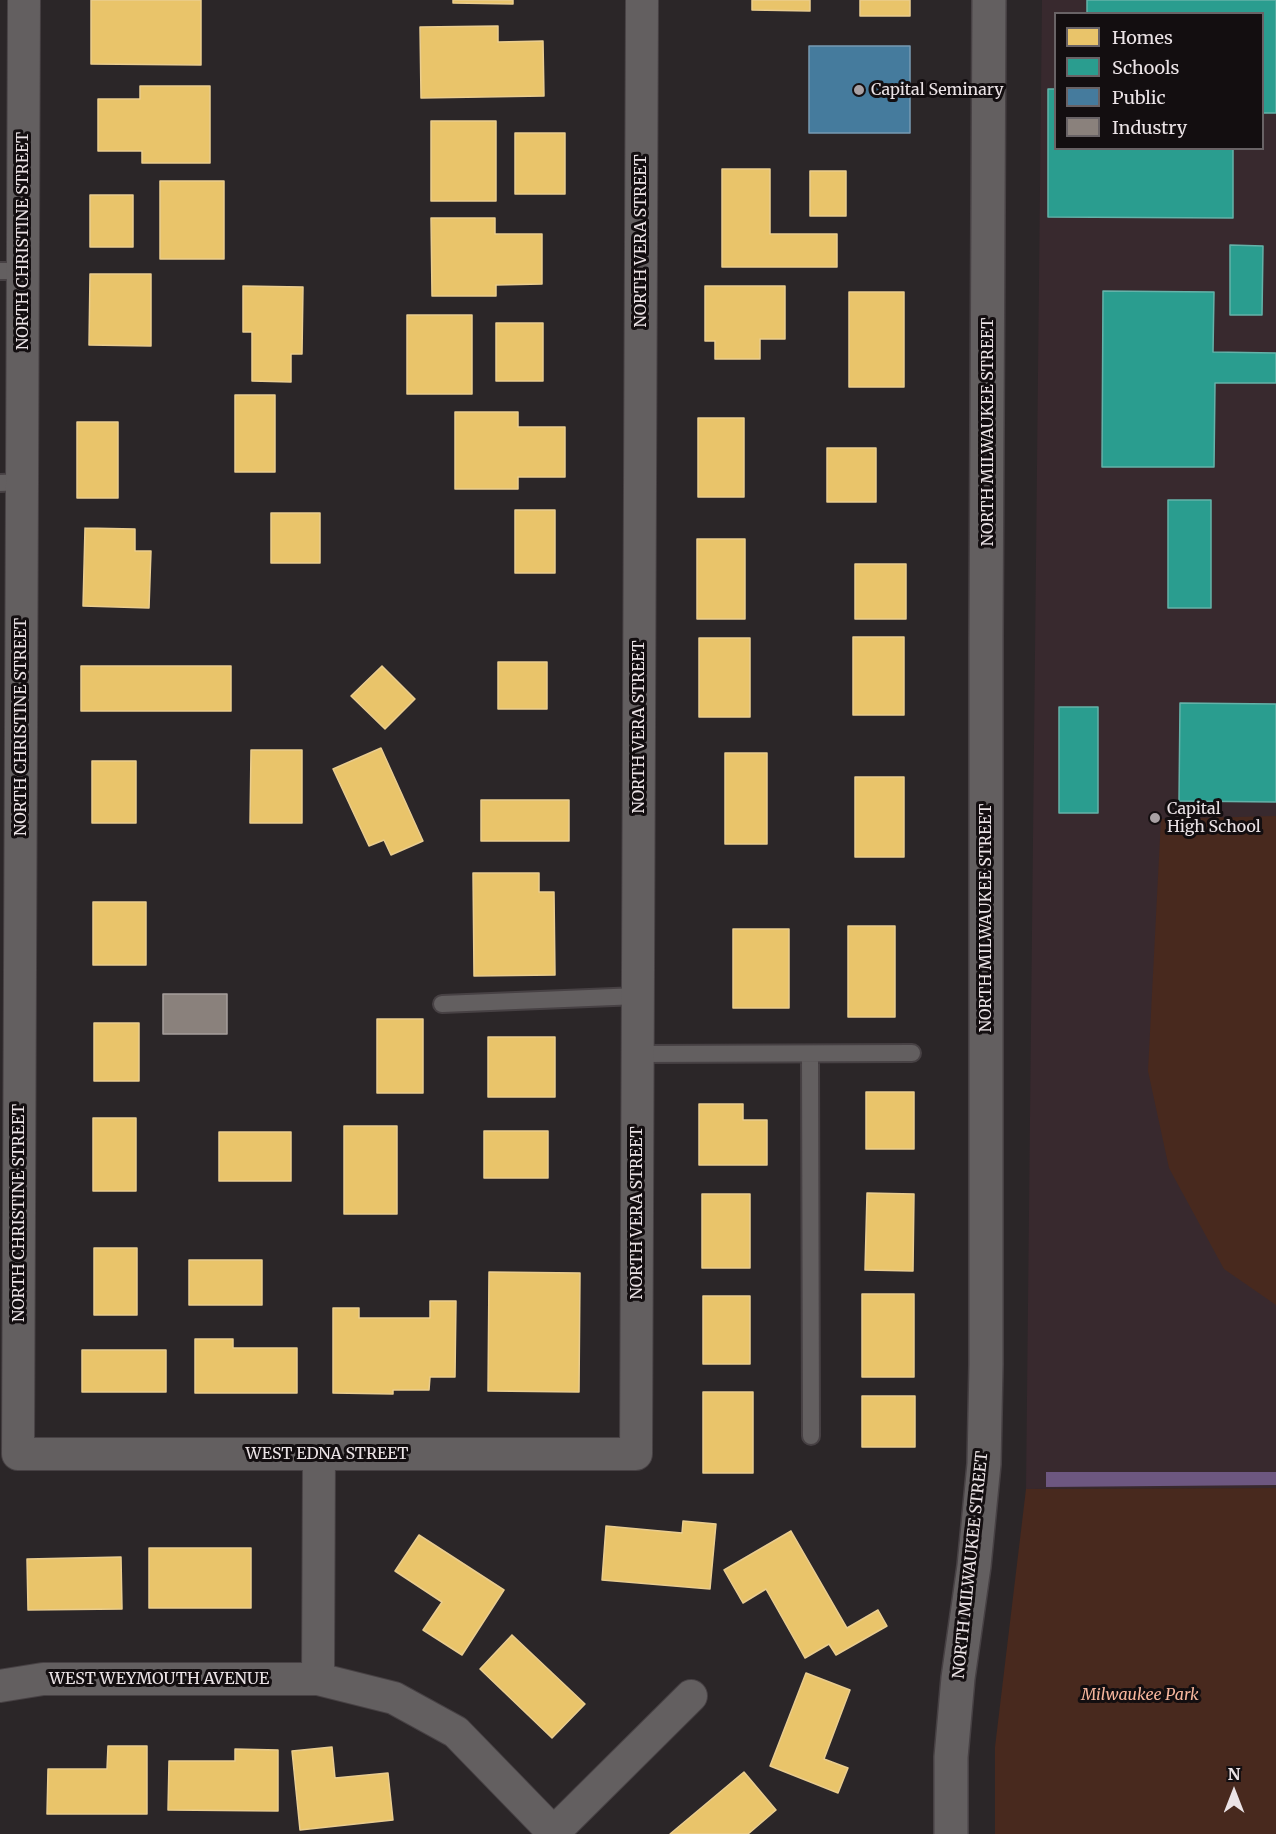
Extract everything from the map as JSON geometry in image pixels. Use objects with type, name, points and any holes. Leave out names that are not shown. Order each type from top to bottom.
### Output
[{"type":"street","name":"NORTH CHRISTINE STREET","points":[[18,1454],[11,483],[12,271],[24,0]]},
{"type":"street","name":"NORTH VERA STREET","points":[[636,1454],[642,0]]},
{"type":"street","name":"NORTH MILWAUKEE STREET","points":[[951,1834],[951,1757],[957,1689],[974,1566],[984,1464],[986,638],[990,241],[989,0]]},
{"type":"street","name":"WEST EDNA STREET","points":[[18,1454],[636,1454]]},
{"type":"street","points":[[318,1679],[319,1454]]},
{"type":"street","name":"WEST WEYMOUTH AVENUE","points":[[0,1686],[43,1678],[318,1679],[394,1698],[456,1732],[554,1834]]},
{"type":"street","points":[[554,1834],[691,1696]]},
{"type":"lane","points":[[442,1004],[638,996]]},
{"type":"lane","points":[[638,1054],[912,1053]]},
{"type":"lane","points":[[810,1054],[811,1436]]},
{"type":"shaded area","name":"Capital High School","points":[[1042,0],[1276,0],[1276,1488],[1026,1489]]},
{"type":"shaded area","points":[[1046,1472],[1276,1472],[1276,1485],[1046,1487]]},
{"type":"green space","points":[[1276,816],[1276,1305],[1224,1269],[1169,1168],[1148,1071],[1161,819]]},
{"type":"green space","name":"Milwaukee Park","points":[[1276,1488],[1276,1834],[995,1834],[995,1747],[1026,1489]]},
{"type":"building: Homes","points":[[91,0],[201,0],[201,65],[91,64]]},
{"type":"building: Homes","points":[[453,0],[513,0],[513,4],[453,3]]},
{"type":"building: Homes","points":[[752,0],[810,0],[810,11],[752,10]]},
{"type":"building: Homes","points":[[860,0],[910,0],[910,16],[860,16]]},
{"type":"building: Homes","points":[[498,26],[498,42],[543,41],[544,96],[421,98],[420,27]]},
{"type":"building: Homes","points":[[140,86],[210,86],[210,163],[142,163],[142,151],[98,151],[98,99],[140,99]]},
{"type":"building: Homes","points":[[431,121],[496,121],[496,201],[431,201]]},
{"type":"building: Homes","points":[[515,133],[565,133],[565,194],[515,194]]},
{"type":"building: Homes","points":[[722,169],[770,169],[770,234],[837,234],[837,267],[722,267]]},
{"type":"building: Homes","points":[[810,171],[846,171],[846,216],[810,216]]},
{"type":"building: Homes","points":[[160,181],[224,181],[224,259],[160,259]]},
{"type":"building: Homes","points":[[90,195],[133,195],[133,247],[90,247]]},
{"type":"building: Homes","points":[[431,218],[495,218],[495,234],[542,234],[542,284],[496,285],[496,296],[432,296]]},
{"type":"building: Homes","points":[[90,274],[151,274],[151,346],[89,345]]},
{"type":"building: Homes","points":[[243,286],[303,287],[302,354],[291,354],[291,382],[252,381],[252,332],[243,332]]},
{"type":"building: Homes","points":[[705,286],[785,286],[785,339],[760,339],[760,359],[715,359],[715,341],[705,341]]},
{"type":"building: Homes","points":[[849,292],[904,292],[904,387],[849,387]]},
{"type":"building: Homes","points":[[407,315],[472,315],[472,394],[407,394]]},
{"type":"building: Homes","points":[[496,323],[543,323],[543,381],[496,381]]},
{"type":"building: Homes","points":[[235,395],[275,395],[275,472],[235,472]]},
{"type":"building: Homes","points":[[455,412],[518,412],[518,427],[565,427],[565,477],[518,477],[518,489],[455,489]]},
{"type":"building: Homes","points":[[698,418],[744,418],[744,497],[698,497]]},
{"type":"building: Homes","points":[[77,422],[118,422],[118,498],[77,498]]},
{"type":"building: Homes","points":[[827,448],[876,448],[876,502],[827,502]]},
{"type":"building: Homes","points":[[515,510],[555,510],[555,573],[515,573]]},
{"type":"building: Homes","points":[[271,513],[320,513],[320,563],[271,563]]},
{"type":"building: Homes","points":[[85,528],[135,529],[135,551],[151,551],[149,608],[83,606]]},
{"type":"building: Homes","points":[[697,539],[745,539],[745,619],[697,619]]},
{"type":"building: Homes","points":[[855,564],[906,564],[906,619],[855,619]]},
{"type":"building: Homes","points":[[853,637],[904,637],[904,715],[853,715]]},
{"type":"building: Homes","points":[[699,638],[750,638],[750,717],[699,717]]},
{"type":"building: Homes","points":[[498,662],[547,662],[547,709],[498,709]]},
{"type":"building: Homes","points":[[81,666],[231,666],[231,711],[81,711]]},
{"type":"building: Homes","points":[[382,666],[415,699],[385,729],[351,696]]},
{"type":"building: Homes","points":[[381,748],[423,841],[391,855],[384,840],[369,846],[333,769]]},
{"type":"building: Homes","points":[[251,750],[302,750],[302,823],[250,823]]},
{"type":"building: Homes","points":[[725,753],[767,753],[767,844],[725,844]]},
{"type":"building: Homes","points":[[92,761],[136,761],[136,823],[92,823]]},
{"type":"building: Homes","points":[[855,777],[904,777],[904,857],[855,857]]},
{"type":"building: Homes","points":[[481,800],[569,800],[569,841],[481,841]]},
{"type":"building: Homes","points":[[473,873],[539,873],[539,892],[554,892],[555,975],[474,976]]},
{"type":"building: Homes","points":[[93,902],[146,902],[146,965],[93,965]]},
{"type":"building: Homes","points":[[848,926],[895,926],[895,1017],[848,1017]]},
{"type":"building: Homes","points":[[733,929],[789,929],[789,1008],[733,1008]]},
{"type":"building: Homes","points":[[377,1019],[423,1019],[423,1093],[377,1093]]},
{"type":"building: Homes","points":[[94,1023],[139,1023],[139,1081],[94,1081]]},
{"type":"building: Homes","points":[[488,1037],[555,1037],[555,1097],[488,1097]]},
{"type":"building: Homes","points":[[866,1092],[914,1092],[914,1149],[866,1149]]},
{"type":"building: Homes","points":[[699,1104],[743,1104],[743,1120],[767,1120],[767,1165],[699,1165]]},
{"type":"building: Homes","points":[[93,1118],[136,1118],[136,1191],[93,1191]]},
{"type":"building: Homes","points":[[344,1126],[397,1126],[397,1214],[344,1214]]},
{"type":"building: Homes","points":[[484,1131],[548,1131],[548,1178],[484,1178]]},
{"type":"building: Homes","points":[[219,1132],[291,1132],[291,1181],[219,1181]]},
{"type":"building: Homes","points":[[867,1193],[914,1194],[913,1271],[865,1270]]},
{"type":"building: Homes","points":[[702,1194],[750,1194],[750,1268],[702,1268]]},
{"type":"building: Homes","points":[[94,1248],[137,1248],[137,1315],[94,1315]]},
{"type":"building: Homes","points":[[189,1260],[262,1260],[262,1305],[189,1305]]},
{"type":"building: Homes","points":[[489,1272],[580,1273],[579,1392],[488,1391]]},
{"type":"building: Homes","points":[[862,1294],[914,1294],[914,1377],[862,1377]]},
{"type":"building: Homes","points":[[703,1296],[750,1296],[750,1364],[703,1364]]},
{"type":"building: Homes","points":[[430,1301],[456,1301],[455,1377],[430,1377],[429,1390],[393,1390],[393,1394],[333,1393],[333,1308],[359,1308],[359,1318],[430,1318]]},
{"type":"building: Homes","points":[[195,1339],[233,1339],[233,1348],[297,1348],[297,1393],[195,1393]]},
{"type":"building: Homes","points":[[82,1350],[166,1350],[166,1392],[82,1392]]},
{"type":"building: Homes","points":[[703,1392],[753,1392],[753,1473],[703,1473]]},
{"type":"building: Homes","points":[[862,1396],[915,1396],[915,1447],[862,1447]]},
{"type":"building: Homes","points":[[683,1521],[716,1524],[710,1589],[602,1580],[606,1526],[682,1533]]},
{"type":"building: Homes","points":[[791,1531],[847,1628],[878,1610],[887,1626],[836,1655],[829,1644],[805,1658],[766,1589],[743,1603],[724,1570]]},
{"type":"building: Homes","points":[[419,1535],[504,1590],[462,1655],[423,1630],[442,1602],[395,1571]]},
{"type":"building: Homes","points":[[149,1548],[251,1548],[251,1608],[149,1608]]},
{"type":"building: Homes","points":[[121,1557],[122,1609],[28,1610],[27,1559]]},
{"type":"building: Homes","points":[[512,1635],[585,1704],[552,1738],[480,1669]]},
{"type":"building: Homes","points":[[806,1673],[850,1690],[824,1759],[848,1768],[838,1793],[770,1766]]},
{"type":"building: Homes","points":[[108,1746],[147,1746],[147,1814],[47,1814],[48,1769],[107,1769]]},
{"type":"building: Homes","points":[[332,1747],[335,1778],[388,1773],[393,1820],[300,1830],[292,1751]]},
{"type":"building: Homes","points":[[235,1749],[278,1750],[278,1811],[168,1810],[169,1761],[235,1761]]},
{"type":"building: Homes","points":[[744,1772],[776,1810],[748,1834],[670,1834]]},
{"type":"building: Schools","points":[[1087,0],[1276,0],[1276,113],[1264,113],[1264,12],[1087,12]]},
{"type":"building: Schools","points":[[1048,89],[1054,89],[1054,150],[1233,150],[1233,218],[1048,217]]},
{"type":"building: Schools","points":[[1230,245],[1263,246],[1262,315],[1230,315]]},
{"type":"building: Schools","points":[[1103,291],[1214,292],[1213,352],[1276,353],[1276,383],[1215,383],[1214,467],[1102,467]]},
{"type":"building: Schools","points":[[1168,500],[1211,500],[1211,608],[1168,608]]},
{"type":"building: Schools","points":[[1180,703],[1276,704],[1276,802],[1179,801]]},
{"type":"building: Schools","points":[[1059,707],[1098,707],[1098,813],[1059,813]]},
{"type":"building: Public","name":"Capital Seminary","points":[[809,46],[910,46],[910,133],[809,133]]},
{"type":"building: Industry","points":[[163,994],[227,994],[227,1034],[163,1034]]},
{"type":"place","name":"Capital Seminary","points":[[859,90]]},
{"type":"place","name":"Capital High School","points":[[1155,818]]}]
